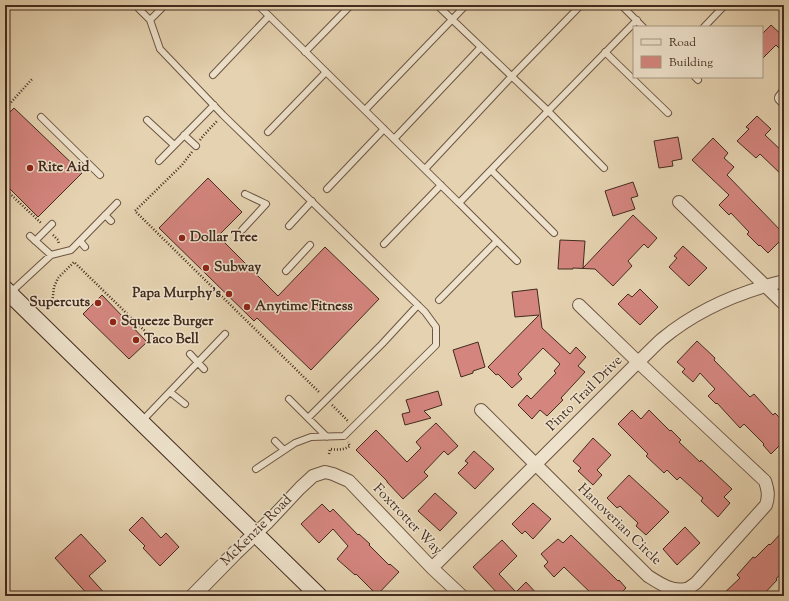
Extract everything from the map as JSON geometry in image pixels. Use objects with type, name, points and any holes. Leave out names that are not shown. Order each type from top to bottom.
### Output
[{"type":"main road","points":[[7,292],[318,596]]},
{"type":"street","points":[[784,94],[781,98],[784,101]]},
{"type":"street","points":[[679,202],[784,304]]},
{"type":"street","name":"Pinto Trail Drive","points":[[432,568],[662,339],[696,315],[730,298],[748,291],[784,281]]},
{"type":"street","name":"Hanoverian Circle","points":[[481,410],[648,576],[664,586],[676,589],[686,589],[696,583],[766,505],[768,492],[765,481],[579,305]]},
{"type":"street","name":"McKenzie Road","points":[[193,596],[300,488],[313,476],[325,472]]},
{"type":"street","name":"Foxtrotter Way","points":[[325,472],[334,474],[349,481],[432,568],[462,596]]},
{"type":"lane","points":[[135,5],[150,20],[160,49],[224,115],[425,312],[436,327],[436,344],[344,436],[311,437],[295,443],[256,469]]},
{"type":"lane","points":[[150,20],[165,5]]},
{"type":"lane","points":[[258,5],[517,261]]},
{"type":"lane","points":[[306,52],[351,5]]},
{"type":"lane","points":[[437,5],[548,111],[604,168]]},
{"type":"lane","points":[[365,110],[466,5]]},
{"type":"lane","points":[[425,169],[581,5]]},
{"type":"lane","points":[[621,5],[642,26]]},
{"type":"lane","points":[[705,26],[725,5]]},
{"type":"lane","points":[[213,75],[269,16]]},
{"type":"lane","points":[[459,203],[637,20]]},
{"type":"lane","points":[[394,139],[481,47]]},
{"type":"lane","points":[[605,52],[668,114]]},
{"type":"lane","points":[[268,132],[326,72]]},
{"type":"lane","points":[[158,161],[214,105]]},
{"type":"lane","points":[[41,117],[100,174]]},
{"type":"lane","points":[[147,120],[174,145]]},
{"type":"lane","points":[[327,189],[384,129]]},
{"type":"lane","points":[[184,135],[196,146]]},
{"type":"lane","points":[[491,170],[554,233]]},
{"type":"lane","points":[[384,244],[440,185]]},
{"type":"lane","points":[[242,230],[266,204],[245,194]]},
{"type":"lane","points":[[289,226],[312,201]]},
{"type":"lane","points":[[7,292],[51,255],[71,250],[117,203]]},
{"type":"lane","points":[[105,215],[111,221]]},
{"type":"lane","points":[[35,241],[52,224]]},
{"type":"lane","points":[[30,236],[51,255]]},
{"type":"lane","points":[[80,241],[85,247]]},
{"type":"lane","points":[[439,300],[497,241]]},
{"type":"lane","points":[[286,271],[310,245]]},
{"type":"lane","points":[[308,418],[382,344],[418,305]]},
{"type":"lane","points":[[141,423],[224,334]]},
{"type":"lane","points":[[190,354],[204,369]]},
{"type":"lane","points":[[170,392],[185,404]]},
{"type":"lane","points":[[289,399],[327,437]]},
{"type":"lane","points":[[275,441],[284,450]]},
{"type":"path","points":[[5,109],[33,78]]},
{"type":"path","points":[[224,115],[204,134],[182,165],[136,211],[348,421],[343,426],[350,446],[340,450],[330,449],[329,454]]},
{"type":"path","points":[[52,304],[54,287],[58,278],[74,262],[153,339]]},
{"type":"building","points":[[771,25],[784,37],[784,53],[776,45],[763,58],[763,33]]},
{"type":"building","points":[[14,108],[82,173],[38,217],[5,184],[5,117]]},
{"type":"building","points":[[757,116],[771,129],[765,135],[784,153],[784,177],[760,154],[756,158],[737,141],[749,129],[746,127]]},
{"type":"building","points":[[678,137],[682,159],[672,161],[673,166],[659,168],[654,141]]},
{"type":"building","points":[[713,138],[728,153],[724,158],[734,167],[727,175],[784,234],[784,237],[768,253],[747,234],[749,232],[731,213],[729,215],[719,205],[729,195],[692,160]]},
{"type":"building","points":[[208,178],[242,212],[218,236],[278,296],[325,247],[379,299],[311,370],[257,318],[254,321],[159,228]]},
{"type":"building","points":[[633,182],[638,196],[631,198],[635,209],[613,216],[605,191]]},
{"type":"building","points":[[633,215],[657,238],[648,248],[644,244],[628,261],[632,266],[613,286],[595,269],[558,269],[560,240],[585,241],[583,268]]},
{"type":"building","points":[[683,246],[707,268],[689,286],[669,267],[677,258],[674,256]]},
{"type":"building","points":[[537,289],[542,328],[570,354],[576,347],[586,357],[578,366],[585,372],[561,398],[563,400],[547,416],[540,410],[532,419],[518,405],[527,395],[531,399],[556,373],[554,371],[560,364],[543,348],[518,374],[522,379],[512,388],[498,374],[496,375],[488,367],[539,315],[515,317],[512,292]]},
{"type":"building","points":[[640,289],[658,307],[640,325],[618,304],[628,294],[632,297]]},
{"type":"building","points":[[102,295],[147,342],[129,359],[83,314]]},
{"type":"building","points":[[697,341],[715,358],[714,360],[750,397],[754,394],[773,415],[775,413],[782,420],[779,423],[784,429],[784,441],[771,454],[763,445],[764,444],[744,424],[740,428],[717,403],[716,404],[708,396],[715,389],[700,373],[693,382],[682,372],[685,369],[677,362]]},
{"type":"building","points":[[478,342],[485,367],[461,377],[453,350]]},
{"type":"building","points":[[438,391],[442,405],[424,411],[431,418],[405,425],[402,414],[410,412],[406,400]]},
{"type":"building","points":[[632,410],[641,419],[649,410],[681,440],[679,442],[700,462],[701,460],[732,489],[724,497],[730,503],[718,517],[701,501],[703,498],[680,477],[677,480],[667,470],[664,473],[646,456],[648,454],[618,424]]},
{"type":"building","points":[[436,423],[458,446],[448,455],[444,451],[424,472],[428,476],[403,499],[356,450],[376,430],[407,462],[421,448],[416,442]]},
{"type":"building","points":[[593,438],[611,455],[597,470],[602,475],[593,485],[578,471],[581,468],[573,461]]},
{"type":"building","points":[[474,451],[494,469],[475,489],[458,473],[468,463],[465,461]]},
{"type":"building","points":[[629,475],[669,512],[646,535],[636,526],[638,523],[620,506],[617,508],[607,498]]},
{"type":"building","points":[[435,493],[457,513],[440,531],[418,511]]},
{"type":"building","points":[[533,503],[551,519],[533,539],[525,531],[522,534],[512,524]]},
{"type":"building","points":[[322,504],[330,512],[333,509],[358,535],[359,534],[370,544],[369,545],[389,565],[390,564],[399,572],[377,595],[356,574],[355,575],[337,559],[348,546],[333,529],[319,543],[301,524]]},
{"type":"building","points":[[142,517],[161,538],[166,533],[179,547],[160,566],[143,548],[145,546],[129,530]]},
{"type":"building","points":[[685,527],[700,543],[677,565],[663,549]]},
{"type":"building","points":[[784,530],[784,570],[762,596],[721,596],[740,578],[737,575],[753,557],[755,558],[769,544],[770,545]]},
{"type":"building","points":[[81,534],[106,561],[89,576],[107,596],[89,596],[55,558]]},
{"type":"building","points":[[571,535],[626,588],[618,596],[594,596],[564,567],[554,577],[544,566],[548,562],[541,554],[558,539],[563,543]]},
{"type":"building","points":[[502,540],[517,556],[499,574],[516,592],[526,582],[539,596],[500,596],[473,567]]},
{"type":"place","name":"Rite Aid","points":[[30,168]]},
{"type":"place","name":"Dollar Tree","points":[[182,238]]},
{"type":"place","name":"Subway","points":[[206,268]]},
{"type":"place","name":"Papa Murphy's","points":[[229,294]]},
{"type":"place","name":"Supercuts","points":[[98,303]]},
{"type":"place","name":"Anytime Fitness","points":[[247,307]]},
{"type":"place","name":"Squeeze Burger","points":[[113,322]]},
{"type":"place","name":"Taco Bell","points":[[136,340]]}]
